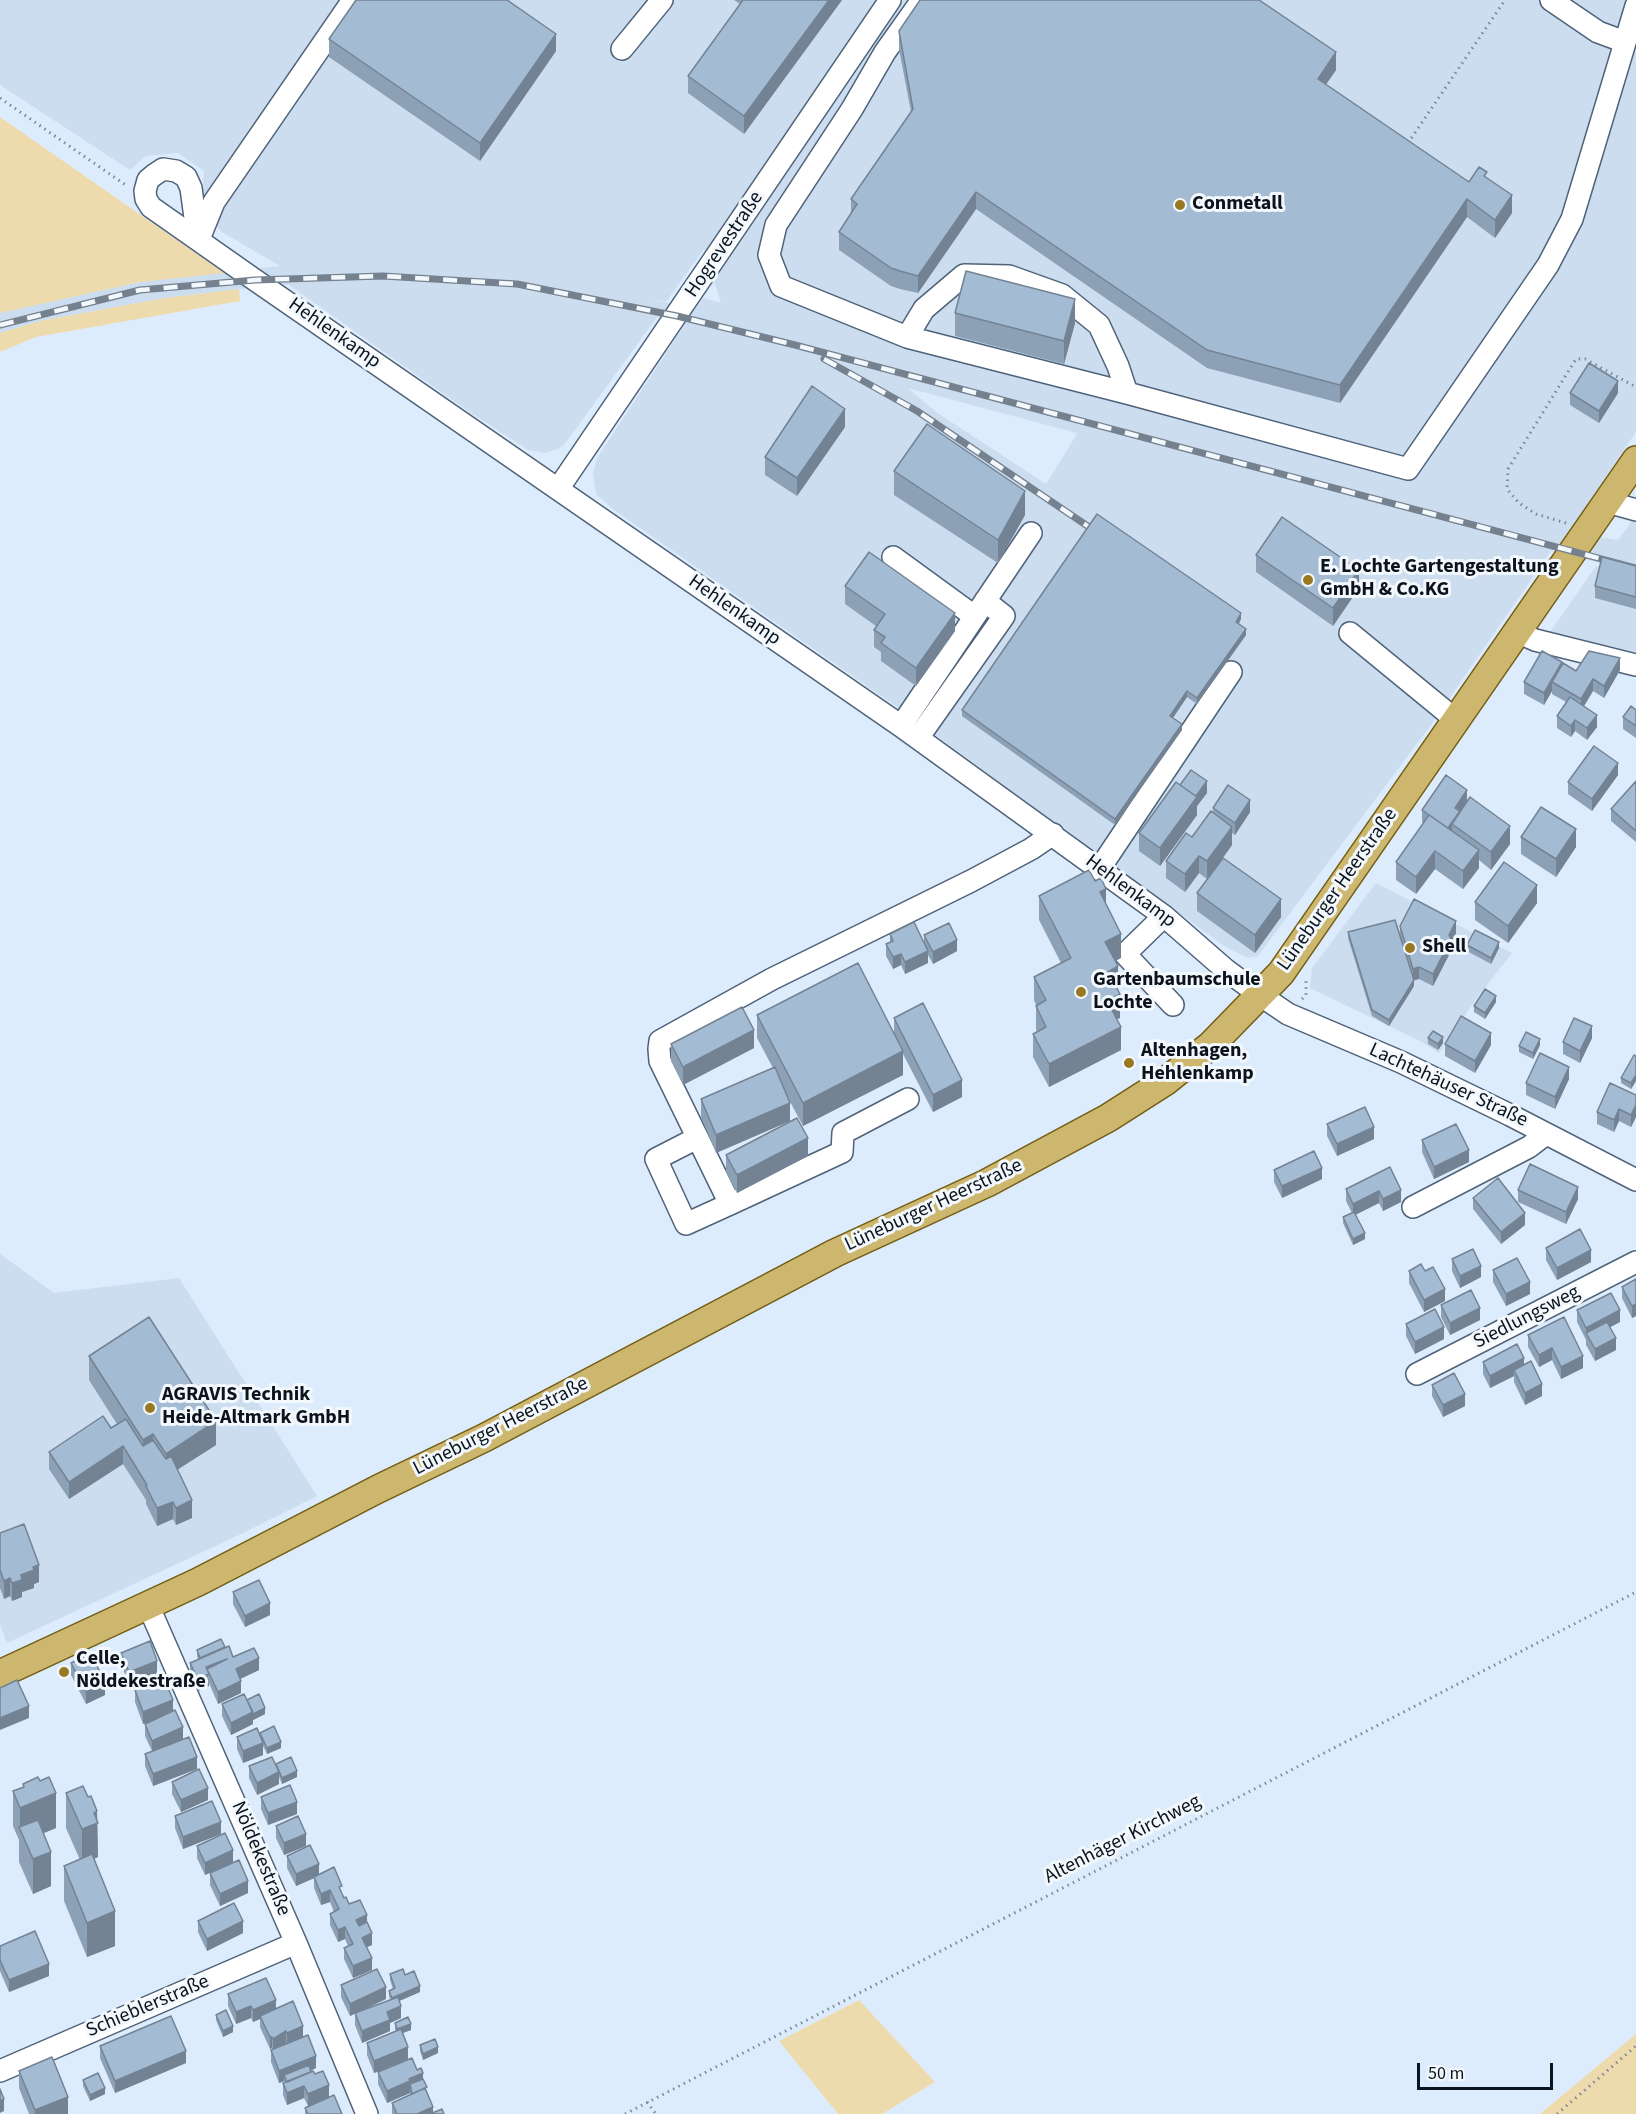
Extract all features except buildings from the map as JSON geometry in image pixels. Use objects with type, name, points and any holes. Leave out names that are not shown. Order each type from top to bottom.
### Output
[{"type":"main road","name":"Lüneburger Heerstraße","points":[[0,1674],[148,1605],[484,1438],[835,1253],[987,1183],[1108,1118],[1166,1081],[1211,1045],[1281,973],[1636,460]]},
{"type":"street","points":[[198,240],[214,202],[353,0]]},
{"type":"street","points":[[622,49],[662,0]]},
{"type":"street","name":"Hogrevestraße","points":[[558,489],[890,0]]},
{"type":"street","points":[[922,0],[885,52],[852,109],[776,225],[769,255],[781,286],[907,337],[1127,393],[1408,469],[1548,265],[1572,219],[1636,6]]},
{"type":"street","points":[[1551,0],[1598,32],[1625,42]]},
{"type":"street","points":[[145,191],[148,180],[163,169],[177,171],[186,177],[191,188],[198,240]]},
{"type":"street","name":"Hehlenkamp","points":[[145,191],[146,199],[151,207],[910,732],[1053,834],[1164,916],[1232,975],[1260,995]]},
{"type":"street","points":[[907,337],[924,309],[963,276],[1009,276],[1062,295],[1099,325],[1118,366],[1127,393]]},
{"type":"street","points":[[1607,502],[1636,510]]},
{"type":"street","points":[[910,732],[980,609],[1031,534]]},
{"type":"street","points":[[893,556],[980,609],[1004,616],[910,732]]},
{"type":"street","points":[[1517,632],[1535,640],[1636,665]]},
{"type":"street","points":[[1350,633],[1456,720]]},
{"type":"street","points":[[1100,868],[1230,672]]},
{"type":"street","points":[[730,1204],[660,1061],[660,1041],[772,979],[971,881],[1031,849],[1053,834]]},
{"type":"street","points":[[1164,916],[1125,954],[1173,1005]]},
{"type":"street","name":"Lachtehäuser Straße","points":[[1260,995],[1288,1014],[1401,1062],[1636,1180]]},
{"type":"street","points":[[697,1138],[656,1159],[686,1224],[842,1152],[843,1133],[908,1099]]},
{"type":"street","points":[[1413,1207],[1529,1147],[1546,1134]]},
{"type":"street","name":"Siedlungsweg","points":[[1417,1374],[1636,1263]]},
{"type":"street","name":"Nöldekestraße","points":[[148,1605],[296,1943],[367,2114]]},
{"type":"street","name":"Schieblerstraße","points":[[0,2071],[296,1943]]},
{"type":"path","points":[[1408,144],[1505,0]]},
{"type":"path","points":[[0,98],[133,190],[145,191]]},
{"type":"path","points":[[1587,530],[1536,514],[1519,503],[1507,489],[1508,469],[1576,359],[1586,359],[1636,387]]},
{"type":"path","name":"Altenhäger Kirchweg","points":[[625,2114],[1636,1592]]},
{"type":"path","points":[[1557,2114],[1636,2046]]},
{"type":"path","points":[[647,2102],[656,2114]]},
{"type":"shaded area","points":[[0,0],[1636,0],[1636,432],[1568,532],[1618,540],[1636,516],[1636,572],[1551,551],[1431,725],[1258,956],[1248,958],[1227,948],[894,705],[614,510],[596,494],[593,473],[597,458],[685,324],[657,317],[564,445],[544,453],[528,450],[465,409],[289,285],[165,298],[40,321],[0,333],[0,313],[13,309],[140,282],[280,266],[222,232],[201,210],[204,171],[178,153],[146,156],[130,170],[0,85]],"holes":[[[704,249],[721,303],[703,298],[694,310],[643,297],[666,302]],[[908,388],[1077,433],[1077,434],[1046,484],[936,412]]]},
{"type":"shaded area","points":[[0,117],[224,273],[140,282],[0,313]]},
{"type":"shaded area","points":[[239,289],[240,301],[36,337],[0,352],[0,333],[40,321],[165,298]]},
{"type":"shaded area","points":[[1596,566],[1636,577],[1636,654],[1550,632]]},
{"type":"shaded area","points":[[1376,883],[1512,953],[1479,995],[1439,1053],[1422,1042],[1310,988],[1312,968]]},
{"type":"shaded area","points":[[0,1254],[54,1293],[179,1278],[317,1496],[239,1535],[7,1643],[0,1624]]},
{"type":"shaded area","points":[[859,2000],[935,2082],[882,2114],[838,2114],[779,2041]]},
{"type":"shaded area","points":[[1636,2034],[1636,2114],[1540,2114]]},
{"type":"railway","points":[[0,325],[140,290],[255,280],[383,276],[517,284],[677,316],[795,345],[1636,568]]},
{"type":"railway","points":[[824,359],[917,411],[1089,527]]},
{"type":"place","name":"Conmetall","points":[[1180,205]]},
{"type":"place","name":"E. Lochte Gartengestaltung GmbH & Co.KG","points":[[1308,580]]},
{"type":"place","name":"Shell","points":[[1410,948]]},
{"type":"place","name":"Gartenbaumschule Lochte","points":[[1081,992]]},
{"type":"place","name":"Altenhagen, Hehlenkamp","points":[[1129,1063]]},
{"type":"place","name":"AGRAVIS Technik Heide-Altmark GmbH","points":[[150,1408]]},
{"type":"place","name":"Celle, Nöldekestraße","points":[[64,1672]]}]
